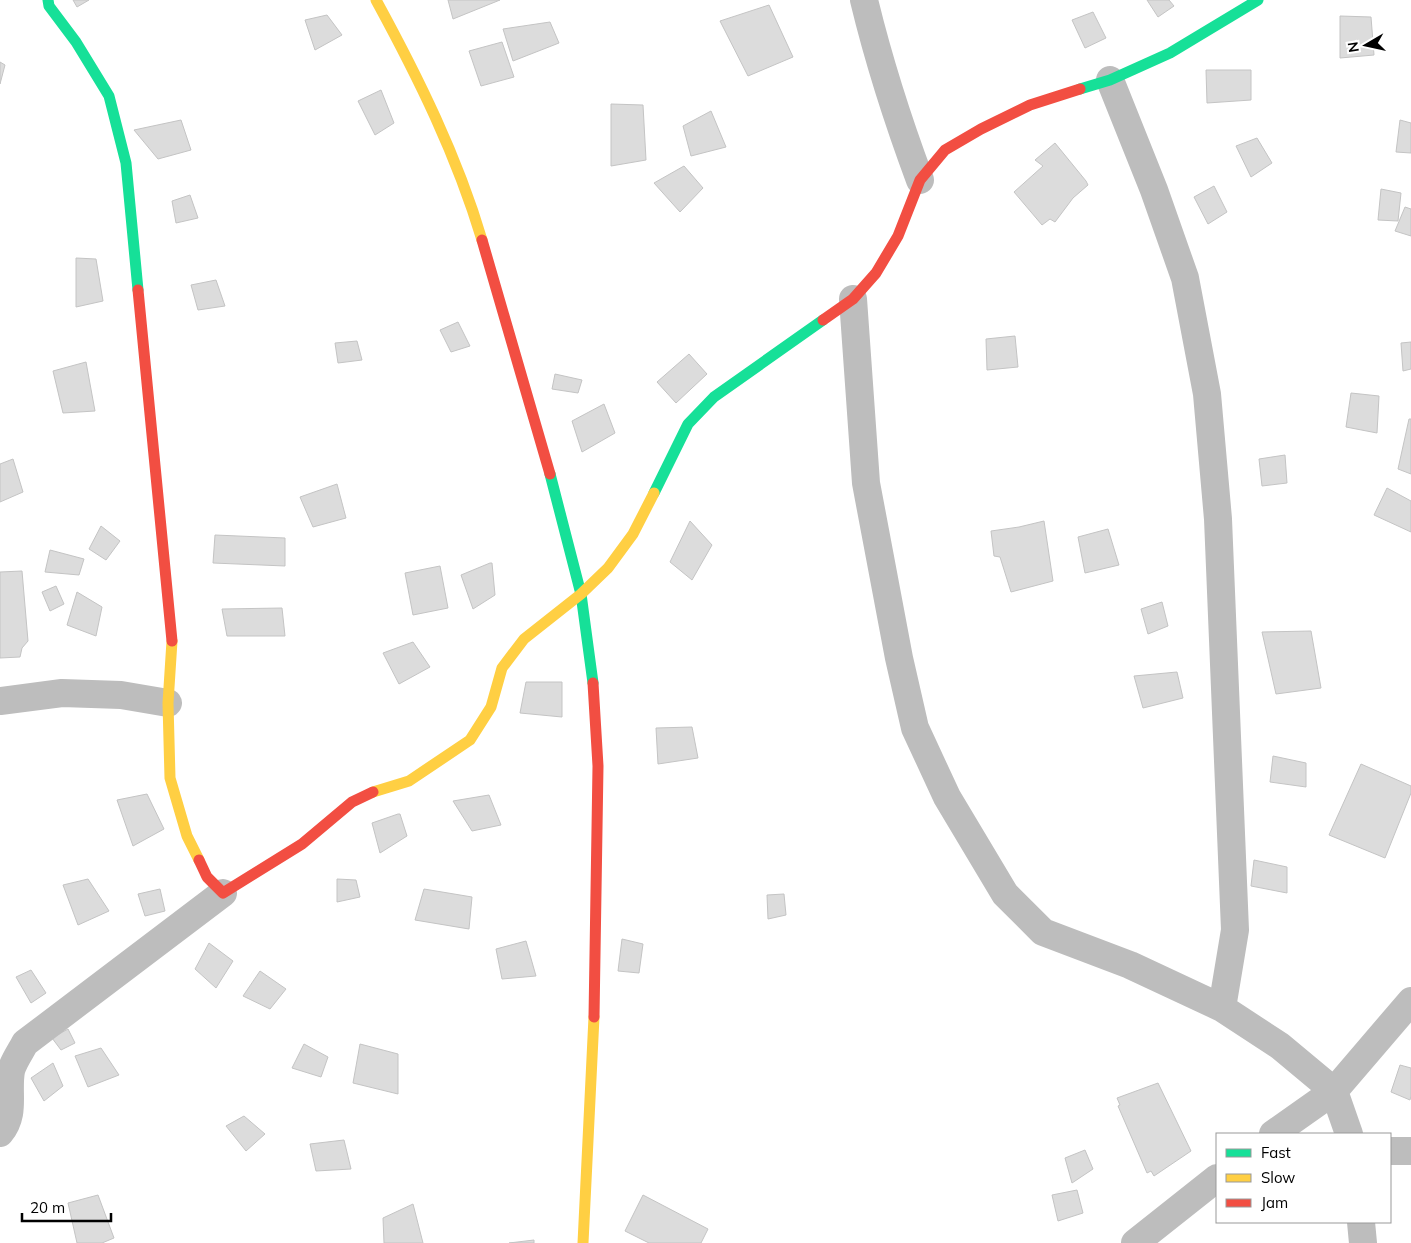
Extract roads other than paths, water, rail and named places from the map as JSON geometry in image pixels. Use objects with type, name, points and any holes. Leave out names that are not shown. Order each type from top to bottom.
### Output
[{"type":"street","points":[[48,0],[49,6],[76,42],[109,96],[126,163],[173,648],[168,703],[169,768],[172,786],[187,836],[207,876],[223,893]]},
{"type":"street","points":[[376,0],[415,72],[469,197],[546,456],[580,594],[593,684],[598,766],[595,1002],[583,1243]]},
{"type":"street","points":[[864,0],[877,54],[894,109],[920,180]]},
{"type":"street","points":[[0,1133],[7,1124],[10,1110],[12,1070],[26,1043],[223,893],[302,844],[352,802],[377,790],[409,782],[470,740],[491,707],[502,668],[524,639],[580,594],[608,568],[633,534],[688,424],[714,397],[853,299],[876,273],[898,236],[920,180],[945,150],[981,129],[1030,105],[1110,80],[1170,53],[1258,0]]},
{"type":"street","points":[[1110,80],[1154,190],[1185,278],[1208,394],[1218,519],[1235,930],[1222,1008]]},
{"type":"street","points":[[853,299],[866,483],[899,658],[915,728],[947,797],[1006,894],[1042,932],[1130,965],[1222,1008],[1280,1046],[1334,1091],[1349,1133]]},
{"type":"street","points":[[0,701],[62,693],[121,695],[168,703]]},
{"type":"street","points":[[1274,1133],[1334,1091],[1411,1001]]},
{"type":"street","points":[[1391,1151],[1411,1151]]},
{"type":"street","points":[[1135,1243],[1216,1179]]},
{"type":"street","points":[[1362,1223],[1363,1243]]}]
